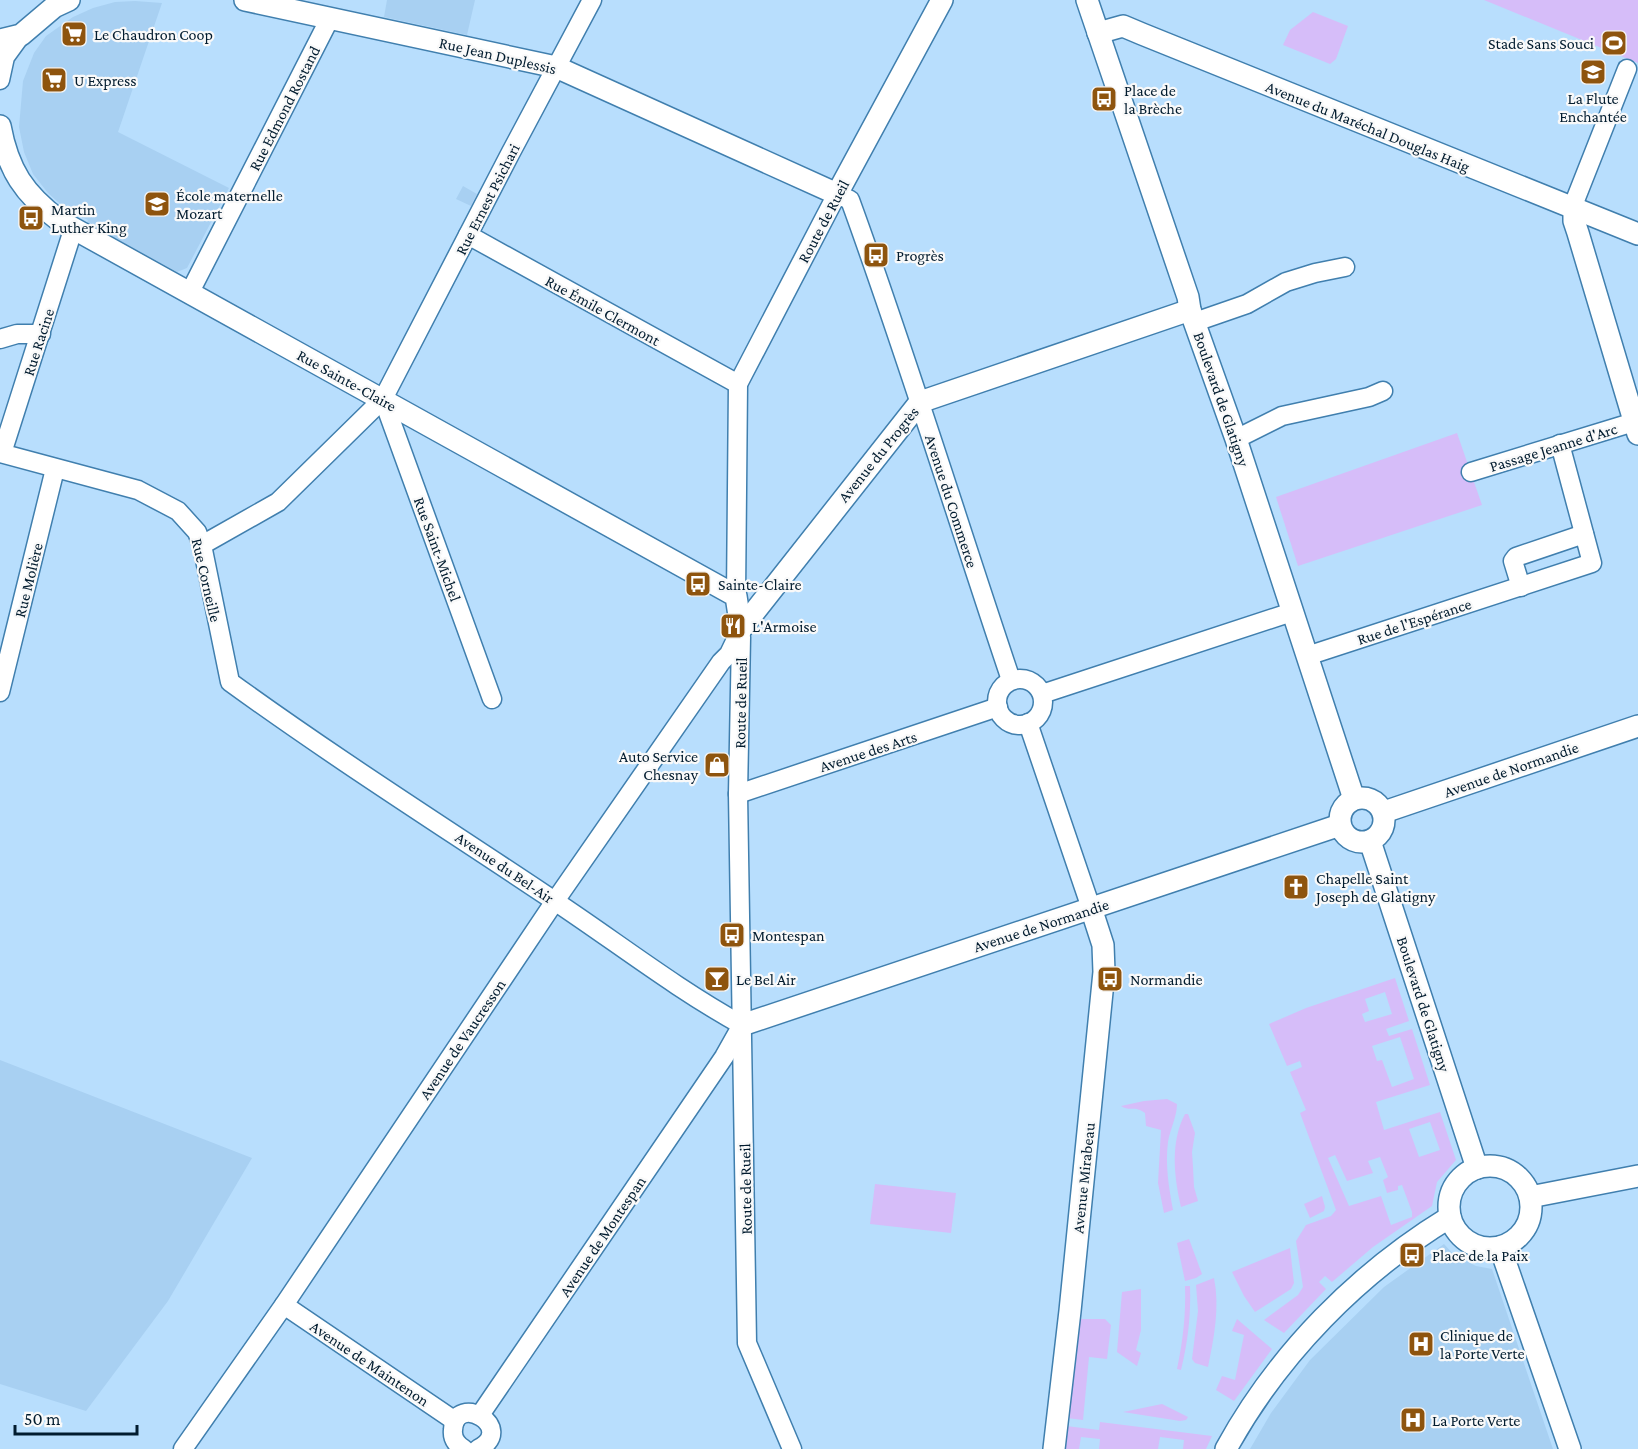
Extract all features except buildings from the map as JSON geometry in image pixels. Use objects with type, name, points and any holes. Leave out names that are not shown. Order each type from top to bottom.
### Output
[{"type":"street","points":[[1,76],[5,57],[21,35],[54,7],[69,0]]},
{"type":"street","name":"Rue Jean Duplessis","points":[[245,0],[329,20],[556,67],[837,194]]},
{"type":"street","name":"Rue Ernest Psichari","points":[[202,545],[278,502],[383,399],[592,0]]},
{"type":"street","name":"Route de Rueil","points":[[792,1449],[747,1343],[738,794],[741,613],[738,384],[942,0]]},
{"type":"street","name":"Boulevard de Glatigny","points":[[1087,0],[1236,439],[1354,799]]},
{"type":"street","name":"Rue Edmond Rostand","points":[[190,292],[329,20]]},
{"type":"street","name":"Avenue du Maréchal Douglas Haig","points":[[1098,33],[1123,26],[1638,234]]},
{"type":"street","points":[[0,40],[21,35]]},
{"type":"street","points":[[1627,69],[1576,198],[1574,221],[1636,428]]},
{"type":"street","name":"Rue Sainte-Claire","points":[[0,126],[4,147],[20,182],[43,208],[73,230],[383,399],[741,613]]},
{"type":"street","name":"Avenue du Commerce","points":[[837,194],[850,200],[920,402],[1011,681]]},
{"type":"street","name":"Rue Racine","points":[[1,453],[73,230]]},
{"type":"street","name":"Rue Émile Clermont","points":[[468,235],[738,384]]},
{"type":"street","points":[[1193,316],[1247,303],[1286,282],[1345,267]]},
{"type":"street","name":"Avenue du Progrès","points":[[741,613],[920,402],[1193,316]]},
{"type":"street","points":[[0,339],[17,334],[41,334]]},
{"type":"street","points":[[1236,439],[1282,416],[1369,397],[1383,391]]},
{"type":"street","name":"Rue Saint-Michel","points":[[383,399],[492,699]]},
{"type":"street","name":"Passage Jeanne d'Arc","points":[[1471,472],[1560,444],[1636,428]]},
{"type":"street","name":"Rue de l'Espérance","points":[[1306,656],[1592,563],[1560,444]]},
{"type":"street","name":"Rue Corneille","points":[[1,453],[138,490],[178,511],[197,532],[202,545],[230,682],[304,734]]},
{"type":"street","name":"Rue Molière","points":[[0,692],[56,469]]},
{"type":"street","points":[[1521,587],[1513,561],[1516,557],[1584,534]]},
{"type":"street","points":[[1042,694],[1292,612]]},
{"type":"street","name":"Avenue de Vaucresson","points":[[183,1449],[284,1305],[555,901],[721,662],[729,654],[741,613]]},
{"type":"street","points":[[1018,679],[1033,682],[1042,694],[1043,701],[1039,715],[1028,723],[1021,724],[1006,720],[998,707],[998,694],[1011,681],[1018,679]]},
{"type":"street","name":"Avenue des Arts","points":[[738,794],[998,707]]},
{"type":"street","points":[[1028,723],[1091,908]]},
{"type":"street","name":"Avenue de Normandie","points":[[1383,812],[1638,726]]},
{"type":"street","name":"Avenue du Bel-Air","points":[[304,734],[555,901],[704,1004],[742,1025]]},
{"type":"street","points":[[1368,798],[1380,806],[1383,812],[1384,826],[1381,832],[1370,841],[1355,841],[1343,832],[1340,825],[1341,813],[1348,802],[1354,799],[1368,798]]},
{"type":"street","name":"Avenue de Normandie","points":[[742,1025],[1340,825]]},
{"type":"street","name":"Boulevard de Glatigny","points":[[1370,841],[1477,1168]]},
{"type":"street","name":"Avenue Mirabeau","points":[[1054,1449],[1104,972],[1103,945],[1091,908]]},
{"type":"street","name":"Avenue de Montespan","points":[[480,1415],[724,1057],[742,1025]]},
{"type":"street","points":[[1496,1166],[1514,1173],[1530,1197],[1530,1215],[1522,1232],[1513,1240],[1500,1246],[1476,1245],[1465,1239],[1456,1229],[1450,1217],[1452,1191],[1462,1177],[1477,1168],[1496,1166]]},
{"type":"street","points":[[1530,1197],[1638,1176]]},
{"type":"street","points":[[1226,1449],[1244,1416],[1268,1382],[1322,1319],[1405,1247],[1450,1217]]},
{"type":"street","points":[[1500,1246],[1570,1449]]},
{"type":"street","name":"Avenue de Maintenon","points":[[284,1305],[455,1421]]},
{"type":"street","points":[[461,1448],[452,1432],[455,1421],[464,1414],[475,1413],[489,1424],[490,1437],[487,1447]]},
{"type":"shaded area","points":[[387,0],[475,0],[467,35],[384,17]]},
{"type":"shaded area","name":"Stade Sans Souci","points":[[1484,0],[1638,0],[1638,63]]},
{"type":"shaded area","points":[[115,2],[162,3],[118,132],[229,188],[187,268],[177,272],[87,223],[88,220],[68,211],[48,193],[33,174],[24,152],[19,127],[23,81],[34,53],[46,36],[73,17],[93,8]]},
{"type":"shaded area","points":[[1313,12],[1348,26],[1336,59],[1330,64],[1283,45],[1290,30]]},
{"type":"shaded area","points":[[463,186],[477,194],[471,206],[456,199]]},
{"type":"shaded area","points":[[1457,433],[1482,505],[1298,566],[1276,497]]},
{"type":"shaded area","points":[[1395,978],[1409,1021],[1386,1029],[1389,1036],[1412,1029],[1430,1085],[1376,1102],[1384,1130],[1440,1112],[1456,1160],[1437,1182],[1432,1206],[1373,1247],[1332,1282],[1325,1276],[1319,1282],[1326,1289],[1284,1333],[1264,1320],[1298,1295],[1303,1287],[1296,1241],[1306,1225],[1331,1216],[1336,1210],[1300,1113],[1306,1110],[1290,1072],[1302,1067],[1300,1061],[1287,1066],[1269,1024],[1306,1008]],"holes":[[[1385,992],[1392,1014],[1365,1022],[1362,1014],[1369,1011],[1365,999]],[[1400,1037],[1414,1079],[1392,1087],[1382,1060],[1377,1061],[1372,1046]],[[1430,1122],[1440,1150],[1419,1157],[1409,1129]],[[1335,1155],[1347,1181],[1373,1173],[1368,1161],[1380,1157],[1388,1177],[1383,1180],[1387,1193],[1398,1190],[1398,1186],[1402,1185],[1412,1217],[1391,1225],[1381,1196],[1349,1206],[1328,1158]]]},
{"type":"shaded area","points":[[0,1060],[252,1158],[168,1301],[86,1411],[0,1384]]},
{"type":"shaded area","points":[[1167,1099],[1177,1104],[1167,1151],[1173,1210],[1164,1213],[1158,1183],[1161,1130],[1146,1126],[1145,1113],[1121,1106]]},
{"type":"shaded area","points":[[1185,1114],[1188,1114],[1195,1133],[1192,1152],[1194,1187],[1198,1201],[1181,1207],[1175,1148]]},
{"type":"shaded area","points":[[875,1184],[956,1193],[951,1233],[870,1224]]},
{"type":"shaded area","points":[[1322,1196],[1324,1211],[1310,1218],[1304,1204]]},
{"type":"shaded area","points":[[1189,1239],[1202,1274],[1185,1281],[1177,1243]]},
{"type":"shaded area","name":"Clinique de la Porte Verte","points":[[1444,1244],[1454,1255],[1476,1266],[1492,1269],[1553,1449],[1250,1449],[1271,1413],[1310,1360],[1384,1287]]},
{"type":"shaded area","points":[[1290,1248],[1294,1283],[1291,1289],[1255,1312],[1232,1272]]},
{"type":"shaded area","points":[[1214,1278],[1216,1311],[1208,1367],[1195,1363],[1192,1359],[1198,1311],[1196,1285]]},
{"type":"shaded area","points":[[1185,1286],[1190,1286],[1190,1307],[1181,1370],[1177,1369],[1184,1327]]},
{"type":"shaded area","points":[[1141,1289],[1141,1330],[1136,1350],[1141,1353],[1137,1366],[1117,1352],[1122,1292]]},
{"type":"shaded area","points":[[1077,1319],[1105,1319],[1111,1325],[1107,1359],[1089,1357],[1083,1420],[1067,1418]]},
{"type":"shaded area","points":[[1237,1319],[1272,1349],[1234,1401],[1216,1390],[1222,1376],[1235,1380],[1244,1335],[1232,1331]]},
{"type":"shaded area","points":[[1162,1404],[1188,1417],[1180,1421],[1123,1412]]},
{"type":"shaded area","points":[[1100,1422],[1212,1436],[1206,1449],[1183,1449],[1184,1440],[1160,1437],[1158,1449],[1099,1449],[1100,1439],[1081,1437],[1079,1449],[1063,1449],[1066,1426],[1099,1430]]},
{"type":"place","name":"Le Chaudron Coop","points":[[74,34]]},
{"type":"place","name":"Stade Sans Souci","points":[[1614,43]]},
{"type":"place","name":"La Flute Enchantée","points":[[1593,72]]},
{"type":"place","name":"U Express","points":[[54,80]]},
{"type":"place","name":"Place de la Brèche","points":[[1104,99]]},
{"type":"place","name":"École maternelle Mozart","points":[[157,204]]},
{"type":"place","name":"Martin Luther King","points":[[31,218]]},
{"type":"place","name":"Progrès","points":[[876,255]]},
{"type":"place","name":"Sainte-Claire","points":[[698,584]]},
{"type":"place","name":"L'Armoise","points":[[733,626]]},
{"type":"place","name":"Auto Service Chesnay","points":[[717,765]]},
{"type":"place","name":"Chapelle Saint Joseph de Glatigny","points":[[1296,887]]},
{"type":"place","name":"Montespan","points":[[732,935]]},
{"type":"place","name":"Le Bel Air","points":[[717,979]]},
{"type":"place","name":"Normandie","points":[[1110,979]]},
{"type":"place","name":"Place de la Paix","points":[[1412,1255]]},
{"type":"place","name":"Clinique de la Porte Verte","points":[[1421,1344]]},
{"type":"place","name":"La Porte Verte","points":[[1413,1420]]}]
